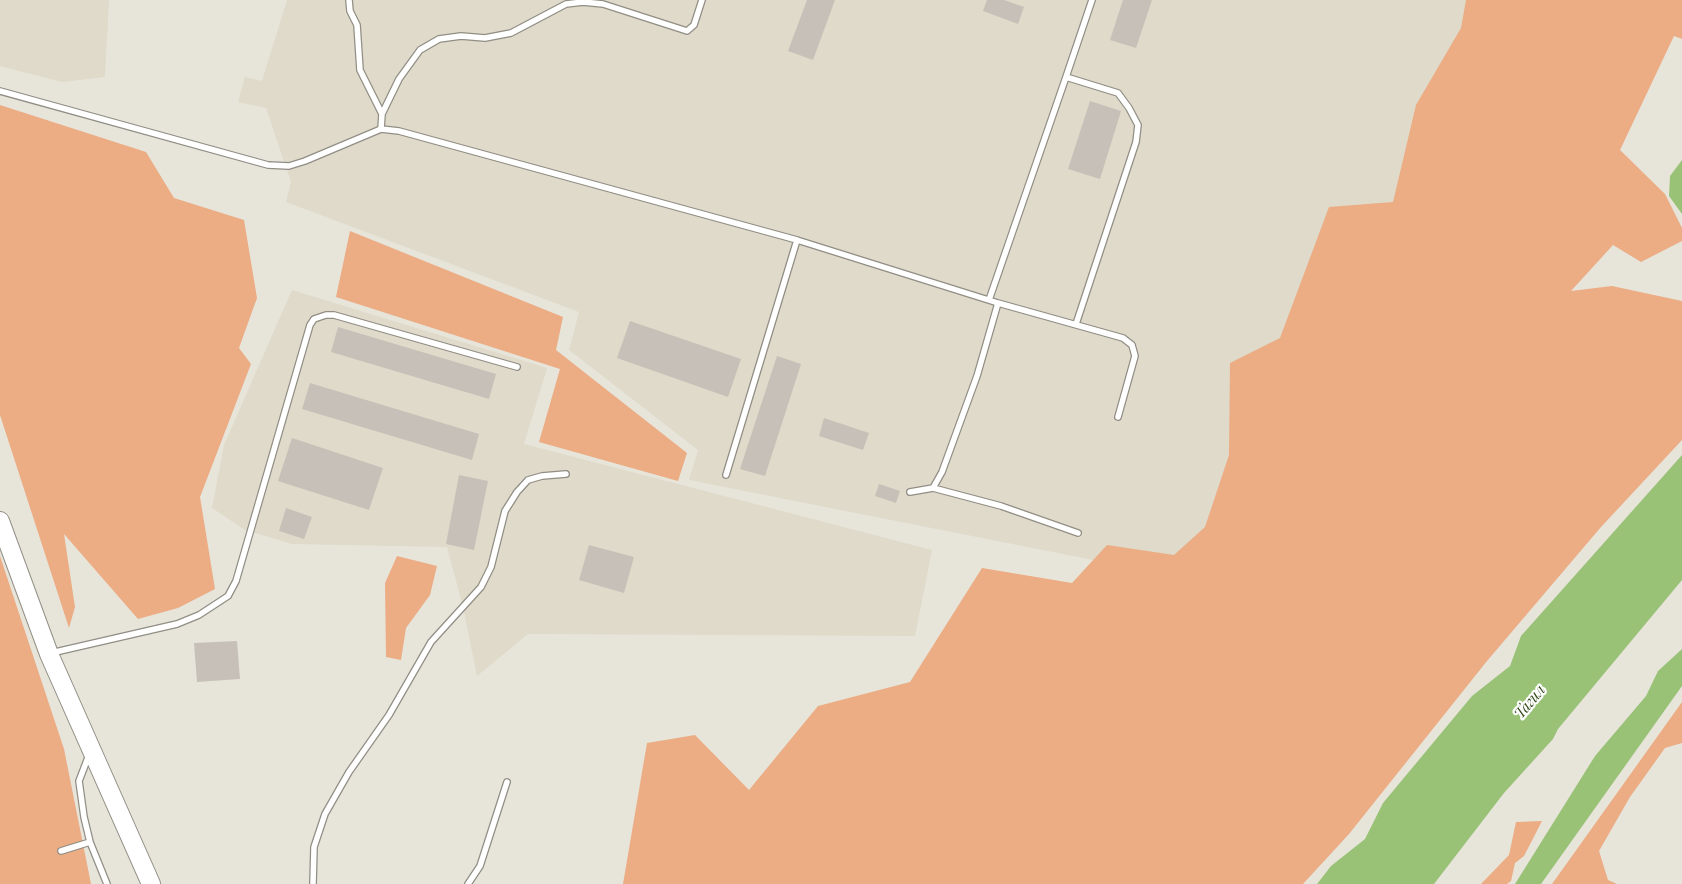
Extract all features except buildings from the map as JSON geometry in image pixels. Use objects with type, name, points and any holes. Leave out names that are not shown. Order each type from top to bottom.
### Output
[{"type":"main road","points":[[0,521],[49,654],[151,884]]},
{"type":"lane","points":[[349,0],[350,11],[357,25],[360,70],[382,114]]},
{"type":"lane","points":[[381,129],[382,114],[399,79],[420,50],[439,39],[461,36],[485,38],[511,33],[566,4],[583,2],[603,4],[687,31],[694,25],[702,0]]},
{"type":"lane","points":[[989,300],[1092,0]]},
{"type":"lane","points":[[1066,76],[1118,93],[1138,125],[1136,142],[1076,324]]},
{"type":"lane","points":[[0,90],[268,165],[289,166],[305,161],[381,129],[400,131],[797,240],[998,303],[1124,338],[1132,345],[1134,356],[1118,417]]},
{"type":"lane","points":[[726,475],[797,240]]},
{"type":"lane","points":[[933,488],[942,472],[977,376],[998,303]]},
{"type":"lane","points":[[49,654],[177,624],[199,615],[228,596],[236,581],[310,325],[314,319],[326,314],[334,315],[517,367]]},
{"type":"lane","points":[[313,884],[316,842],[325,814],[335,795],[389,715],[431,642],[481,588],[491,568],[505,511],[516,492],[528,480],[542,476],[566,474]]},
{"type":"lane","points":[[910,492],[933,488],[1001,506],[1078,533]]},
{"type":"lane","points":[[92,748],[79,781],[90,842],[107,884]]},
{"type":"lane","points":[[468,884],[480,866],[507,782]]},
{"type":"lane","points":[[61,851],[90,842]]},
{"type":"shaded area","points":[[0,0],[109,0],[105,77],[62,82],[0,66]]},
{"type":"shaded area","points":[[287,0],[1547,0],[1413,480],[1154,572],[689,480],[698,450],[569,350],[579,312],[286,202],[291,182],[266,108],[238,102],[245,77],[262,81]]},
{"type":"shaded area","points":[[1466,0],[1682,0],[1682,39],[1674,36],[1620,150],[1665,194],[1682,228],[1682,241],[1641,262],[1613,245],[1571,291],[1612,286],[1682,301],[1682,440],[1601,527],[1487,661],[1349,834],[1303,884],[623,884],[647,743],[695,735],[749,790],[818,706],[910,682],[982,568],[1072,583],[1107,545],[1174,555],[1205,527],[1229,455],[1230,363],[1280,338],[1329,207],[1393,202],[1416,105],[1461,28]]},
{"type":"shaded area","points":[[0,105],[146,152],[174,198],[244,220],[257,298],[239,348],[251,364],[200,497],[215,589],[178,608],[138,619],[64,534],[75,607],[69,628],[0,415]]},
{"type":"shaded area","points":[[350,231],[563,317],[556,350],[687,453],[678,481],[539,442],[560,369],[336,297]]},
{"type":"shaded area","points":[[292,290],[547,368],[524,444],[932,550],[915,636],[528,634],[477,676],[463,607],[447,547],[292,544],[245,530],[212,508],[224,445]]},
{"type":"shaded area","points":[[0,556],[64,749],[91,884],[0,884]]},
{"type":"shaded area","points":[[397,556],[437,566],[430,595],[406,628],[401,660],[386,657],[385,583]]},
{"type":"shaded area","points":[[1682,702],[1682,743],[1665,748],[1630,797],[1599,851],[1608,880],[1617,884],[1552,884]]},
{"type":"shaded area","points":[[1542,821],[1524,856],[1515,863],[1511,881],[1507,884],[1481,884],[1509,855],[1516,822]]},
{"type":"water","points":[[1682,160],[1682,214],[1669,196],[1670,176]]},
{"type":"water","name":"Тагил","points":[[1682,455],[1682,580],[1558,729],[1553,739],[1504,793],[1434,884],[1317,884],[1331,866],[1365,839],[1383,803],[1472,696],[1510,666],[1521,636]]},
{"type":"water","points":[[1682,649],[1682,686],[1541,884],[1515,884],[1595,756],[1646,696],[1658,671]]}]
